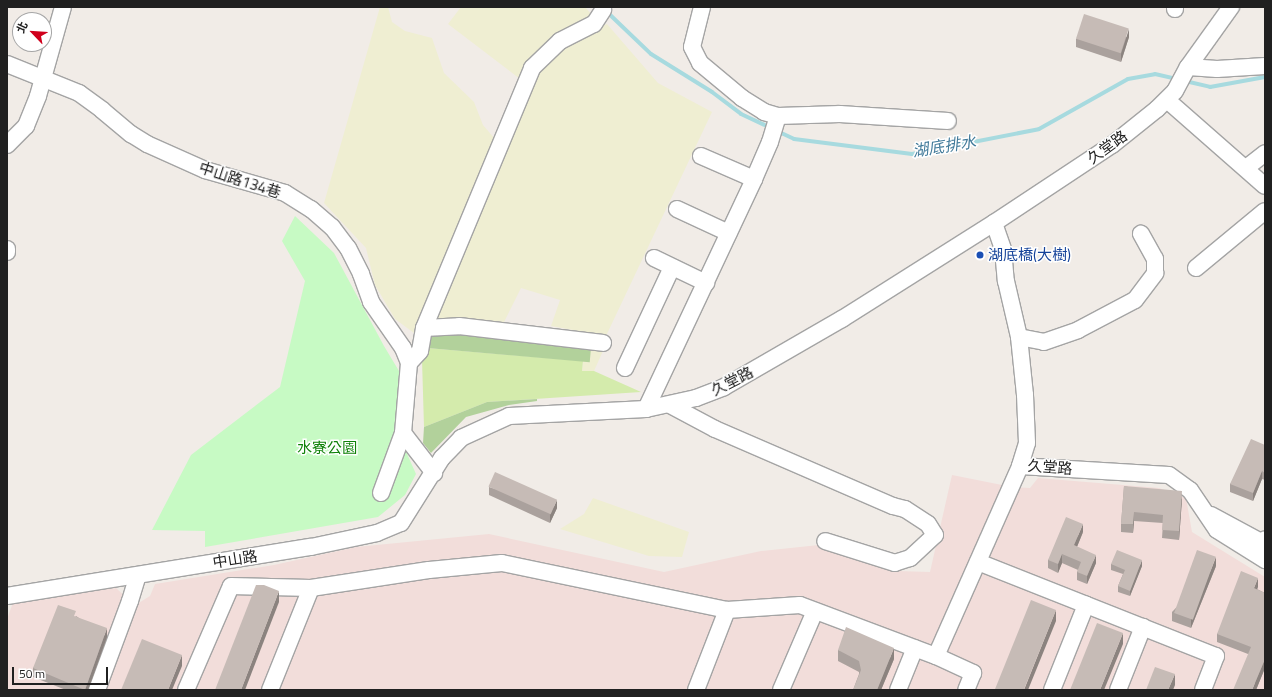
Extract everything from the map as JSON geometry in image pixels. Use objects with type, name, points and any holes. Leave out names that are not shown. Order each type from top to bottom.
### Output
[{"type":"street","points":[[7,145],[26,126],[38,96],[62,7]]},
{"type":"street","points":[[702,7],[692,46],[700,63],[742,98],[764,112],[778,116],[840,114],[948,121]]},
{"type":"street","points":[[1231,7],[1171,95],[1265,186]]},
{"type":"street","points":[[381,493],[403,433],[409,363],[420,352],[424,328],[532,68],[560,41],[594,24],[603,10]]},
{"type":"street","name":"中山路134巷","points":[[7,64],[42,77],[79,94],[102,110],[131,134],[147,144],[205,170],[285,193],[311,210],[332,227],[348,248],[361,274],[371,302],[402,348],[409,363]]},
{"type":"street","points":[[1188,69],[1265,66]]},
{"type":"street","name":"久堂路","points":[[434,473],[442,458],[461,438],[509,416],[646,409],[670,405],[696,398],[724,387],[842,319],[994,223],[1112,145],[1171,95]]},
{"type":"street","points":[[646,409],[754,179],[770,142],[778,116]]},
{"type":"street","points":[[1246,168],[1265,153]]},
{"type":"street","points":[[701,156],[754,179]]},
{"type":"street","points":[[677,209],[729,234]]},
{"type":"street","points":[[1196,268],[1265,211]]},
{"type":"street","name":"久堂路","points":[[994,223],[1003,249],[1006,281],[1019,337],[1025,395],[1027,443],[1020,466],[1169,475],[1190,490],[1217,530],[1265,560]]},
{"type":"street","points":[[1019,337],[1044,342],[1078,330],[1135,300],[1155,273],[1155,259],[1140,234]]},
{"type":"street","points":[[654,258],[706,283]]},
{"type":"street","points":[[625,368],[672,267]]},
{"type":"street","points":[[424,328],[459,326],[603,343]]},
{"type":"street","points":[[670,405],[715,429],[905,510],[928,524],[935,535],[910,558],[895,563],[825,541]]},
{"type":"street","points":[[403,433],[434,473]]},
{"type":"street","points":[[936,656],[1020,466]]},
{"type":"street","name":"中山路","points":[[7,596],[311,547],[377,533],[401,523],[434,473]]},
{"type":"street","points":[[1204,511],[1263,543],[1265,539]]},
{"type":"street","points":[[978,562],[1216,656],[1203,690]]},
{"type":"street","points":[[186,690],[231,586],[311,588],[429,570],[502,564],[727,610],[800,605],[936,656],[973,673],[966,690]]},
{"type":"street","points":[[97,690],[138,575]]},
{"type":"street","points":[[270,690],[311,588]]},
{"type":"street","points":[[1052,690],[1086,605]]},
{"type":"street","points":[[696,690],[727,610]]},
{"type":"street","points":[[781,690],[815,611]]},
{"type":"street","points":[[1118,690],[1143,627]]},
{"type":"street","points":[[898,690],[915,648]]},
{"type":"shaded area","points":[[952,475],[1012,487],[1030,488],[1038,478],[1159,488],[1186,498],[1192,532],[1265,577],[1265,690],[7,690],[7,619],[14,600],[116,588],[130,601],[137,604],[150,596],[155,584],[274,565],[356,547],[489,534],[664,572],[761,551],[819,545],[897,571],[930,572]]},
{"type":"green space","points":[[380,7],[388,7],[392,22],[405,31],[432,38],[444,73],[474,102],[483,125],[495,139],[418,331],[414,333],[395,319],[375,285],[366,248],[324,203]]},
{"type":"green space","points":[[461,7],[585,7],[593,16],[551,37],[520,79],[448,24]]},
{"type":"green space","points":[[607,24],[658,83],[712,112],[606,336],[551,326],[560,300],[521,288],[504,322],[434,319],[535,69],[577,35]]},
{"type":"green space","name":"水寮公園","points":[[295,216],[334,253],[384,346],[405,381],[404,447],[416,474],[405,495],[378,517],[205,547],[205,531],[152,530],[191,455],[280,387],[305,281],[282,241]]},
{"type":"green space","points":[[429,329],[591,343],[590,362],[427,348]]},
{"type":"green space","points":[[591,343],[606,344],[594,371],[582,371],[583,361]]},
{"type":"green space","points":[[427,348],[583,361],[582,371],[594,371],[641,392],[487,402],[424,427],[422,360]]},
{"type":"green space","points":[[537,399],[537,401],[509,405],[466,417],[431,453],[423,443],[424,427],[487,402]]},
{"type":"green space","points":[[593,498],[689,532],[682,557],[649,556],[560,529],[584,514]]},
{"type":"building","points":[[1084,14],[1129,29],[1121,53],[1076,39]]},
{"type":"building","points":[[1251,439],[1265,445],[1265,473],[1262,471],[1253,493],[1230,484]]},
{"type":"building","points":[[495,472],[557,500],[551,514],[488,487]]},
{"type":"building","points":[[1124,486],[1182,491],[1179,531],[1162,530],[1163,515],[1134,512],[1133,524],[1121,524]]},
{"type":"building","points":[[1066,517],[1083,524],[1074,545],[1096,555],[1087,576],[1077,572],[1081,562],[1062,554],[1058,564],[1048,560]]},
{"type":"building","points":[[1117,550],[1142,560],[1130,591],[1118,586],[1125,570],[1111,564]]},
{"type":"building","points":[[1197,550],[1216,557],[1193,620],[1174,613]]},
{"type":"building","points":[[1241,571],[1258,578],[1254,588],[1265,593],[1265,659],[1252,690],[1233,690],[1251,647],[1217,634]]},
{"type":"building","points":[[256,585],[264,585],[279,591],[241,690],[215,690]]},
{"type":"building","points":[[1031,600],[1056,610],[1024,690],[995,690]]},
{"type":"building","points":[[58,605],[76,611],[74,616],[107,628],[85,690],[33,668]]},
{"type":"building","points":[[1097,623],[1123,633],[1100,690],[1070,690]]},
{"type":"building","points":[[846,627],[894,648],[877,690],[853,690],[861,670],[859,661],[838,650]]},
{"type":"building","points":[[142,639],[182,655],[168,690],[121,690]]},
{"type":"building","points":[[1155,667],[1175,674],[1168,690],[1146,690]]},
{"type":"waterway","name":"湖底排水","points":[[606,11],[651,54],[712,92],[741,114],[771,128]]},
{"type":"waterway","name":"湖底排水","points":[[777,131],[794,139],[912,154],[1039,129],[1128,79],[1155,74],[1177,79]]},
{"type":"waterway","name":"湖底排水","points":[[1185,81],[1210,87],[1265,77]]},
{"type":"place","name":"湖底橋(大樹)","points":[[980,255]]}]
